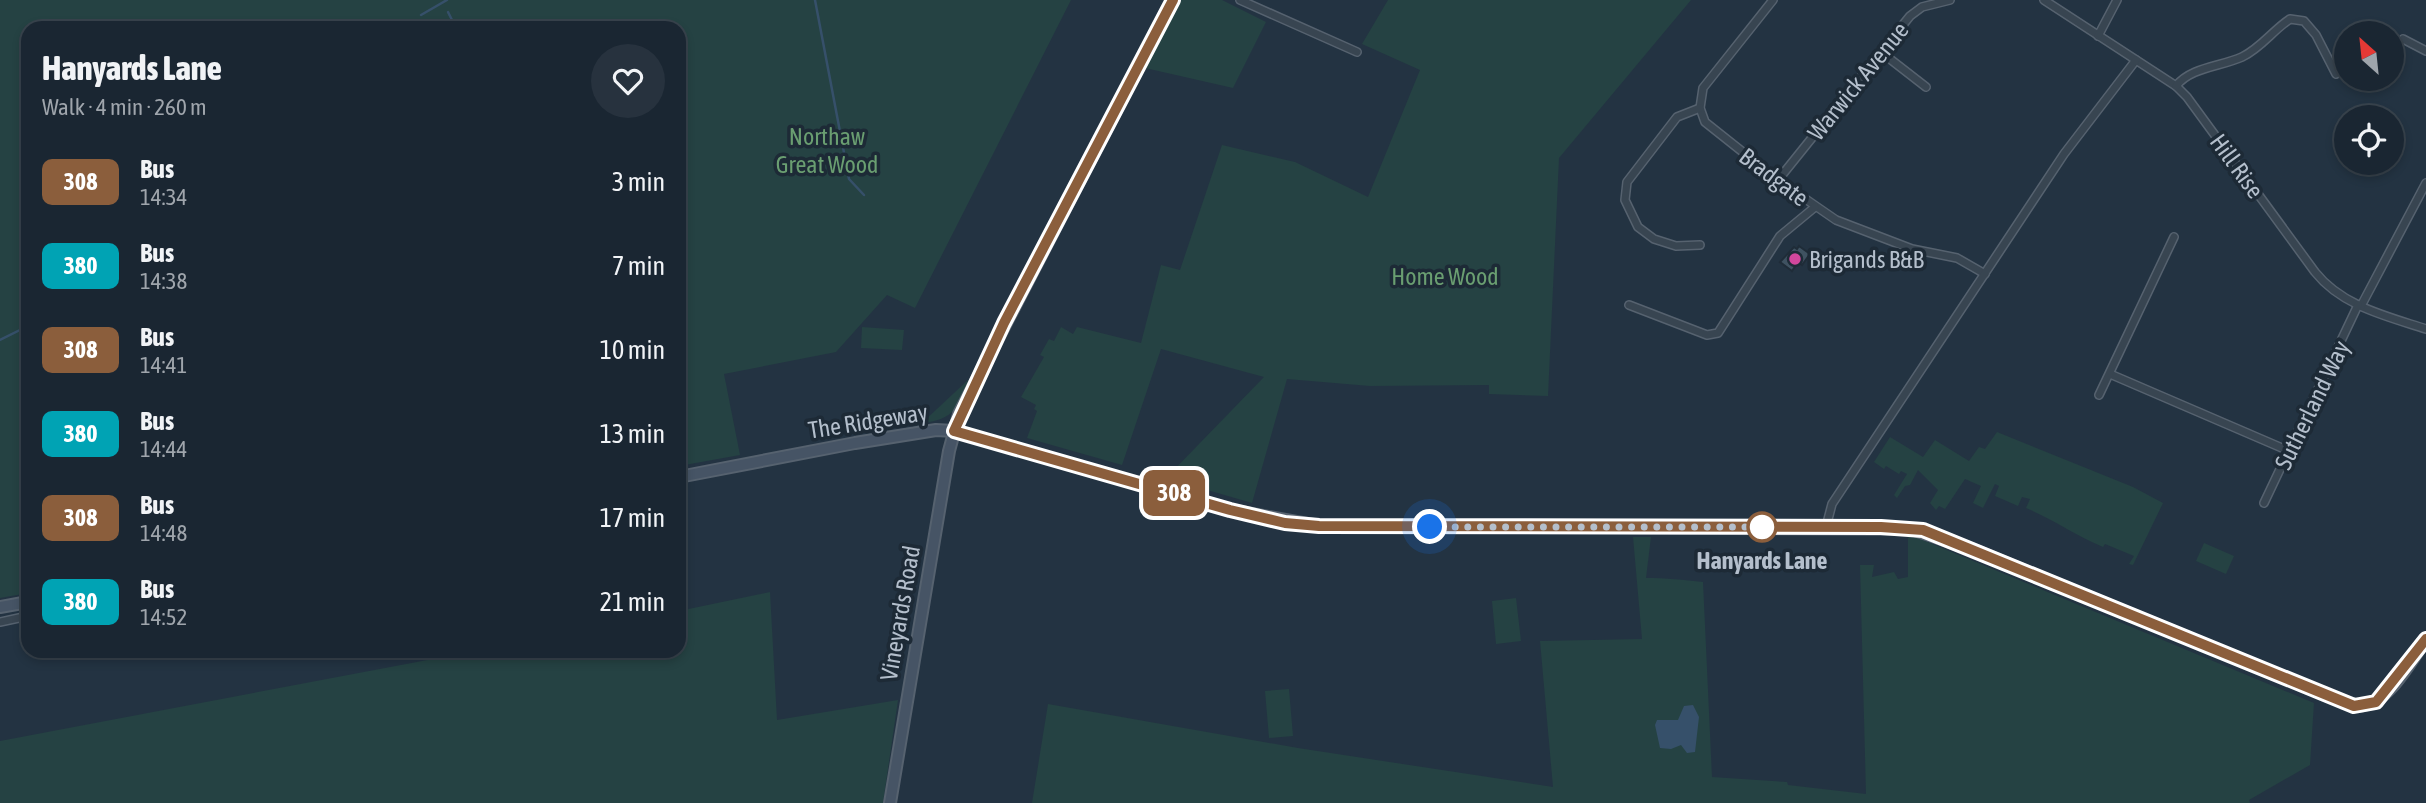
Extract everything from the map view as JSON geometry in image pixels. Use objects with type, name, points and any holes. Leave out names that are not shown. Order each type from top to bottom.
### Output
[{"type":"street","name":"Vineyards Road","points":[[890,803],[954,431],[1004,323],[1173,0]]},
{"type":"street","points":[[1240,0],[1357,52]]},
{"type":"street","points":[[1700,245],[1675,246],[1654,239],[1638,227],[1625,200],[1627,182],[1677,117],[1700,108],[1707,81],[1773,0]]},
{"type":"street","name":"Warwick Avenue","points":[[1777,180],[1916,11],[1950,0]]},
{"type":"street","name":"Hill Rise","points":[[2044,0],[2176,86],[2187,97],[2322,281],[2344,299],[2426,329]]},
{"type":"street","points":[[2098,36],[2118,0]]},
{"type":"street","points":[[2176,86],[2194,72],[2220,66],[2252,51],[2282,24],[2297,18],[2304,21],[2315,35],[2334,70]]},
{"type":"street","points":[[2404,40],[2426,51]]},
{"type":"street","points":[[1881,52],[1926,86]]},
{"type":"street","points":[[1826,527],[1832,504],[2090,116],[2136,60]]},
{"type":"street","name":"Bradgate","points":[[1700,108],[1710,128],[1815,207],[1853,227],[1912,249],[1957,258],[1985,274]]},
{"type":"street","name":"Sutherland Way","points":[[2264,503],[2360,306],[2426,183]]},
{"type":"street","points":[[1629,305],[1707,335],[1718,333],[1780,236],[1815,207]]},
{"type":"street","points":[[2099,395],[2174,237]]},
{"type":"street","points":[[2110,374],[2289,451]]},
{"type":"street","name":"The Ridgeway","points":[[686,476],[855,443],[954,431],[1230,510],[1285,523],[1361,527],[1826,527],[1923,530],[2343,704],[2362,707],[2383,696],[2426,639]]},
{"type":"street","points":[[0,607],[21,603]]},
{"type":"street","points":[[0,622],[21,618]]},
{"type":"green space","name":"Northaw Great Wood","points":[[0,0],[1071,0],[915,308],[887,295],[836,352],[724,374],[740,455],[686,465],[686,21],[21,21],[21,594],[0,598]]},
{"type":"green space","points":[[1181,0],[1222,0],[1266,22],[1233,88],[1145,68]]},
{"type":"green space","name":"Home Wood","points":[[1388,0],[1691,0],[1559,158],[1548,396],[1489,394],[1489,385],[1370,386],[1287,379],[1252,503],[1166,478],[1264,377],[1161,349],[1122,465],[1027,438],[1037,411],[1034,409],[1036,405],[1021,397],[1044,357],[1040,355],[1049,339],[1054,341],[1061,327],[1073,334],[1077,327],[1141,343],[1161,265],[1180,270],[1222,145],[1295,162],[1368,197],[1420,70],[1362,44]]},
{"type":"green space","points":[[862,327],[904,330],[902,350],[861,348]]},
{"type":"green space","points":[[969,379],[961,398],[948,415],[922,423]]},
{"type":"green space","points":[[1997,432],[2133,487],[2163,503],[2133,565],[2129,564],[2134,556],[2105,544],[2103,547],[2026,508],[2030,499],[2022,497],[2018,506],[1995,496],[1999,486],[1995,484],[1983,508],[1973,503],[1981,486],[1965,479],[1945,509],[1939,506],[1936,510],[1930,503],[1938,490],[1918,470],[1910,485],[1905,486],[1897,498],[1894,495],[1907,474],[1901,471],[1899,474],[1886,466],[1884,469],[1874,462],[1890,437],[1923,457],[1935,440],[1969,461],[1979,447],[1985,449]]},
{"type":"green space","points":[[1633,537],[1651,537],[1646,578],[1703,582],[1712,777],[1787,782],[1788,785],[1866,794],[1860,565],[1874,565],[1872,577],[1894,572],[1898,579],[1908,577],[1908,537],[1918,538],[2314,703],[2310,765],[2249,800],[2250,803],[1032,803],[1048,704],[1298,748],[1553,787],[1540,641],[1642,639]]},
{"type":"green space","points":[[2204,543],[2234,556],[2226,574],[2196,561]]},
{"type":"green space","points":[[770,592],[777,720],[898,700],[883,803],[0,803],[0,741],[438,658],[686,658],[686,610]]},
{"type":"green space","points":[[1516,598],[1521,641],[1496,644],[1492,601]]},
{"type":"green space","points":[[1289,689],[1293,736],[1269,738],[1265,691]]},
{"type":"water","points":[[1693,705],[1699,717],[1695,752],[1687,753],[1681,745],[1671,749],[1660,748],[1655,725],[1657,720],[1678,720],[1684,706]]},
{"type":"building","name":"Brigands B&B","points":[[1799,246],[1810,254],[1802,265],[1798,262],[1792,271],[1780,262],[1794,247],[1797,249]]},
{"type":"waterway","points":[[421,15],[447,0]]},
{"type":"waterway","points":[[815,0],[849,179],[864,195]]},
{"type":"waterway","points":[[448,12],[452,21]]},
{"type":"waterway","points":[[0,340],[21,330]]},
{"type":"bus line","name":"308","points":[[1173,0],[1004,323],[959,414],[954,431],[1230,510],[1285,523],[1361,527],[1899,527],[1923,530],[2343,704],[2354,706],[2367,706],[2383,696],[2426,639]]},
{"type":"place","name":"Brigands B&B","points":[[1795,259]]},
{"type":"place","name":"Hanyards Lane","points":[[1762,527]]},
{"type":"route","points":[[1430,527],[1767,527],[1762,527]]}]
